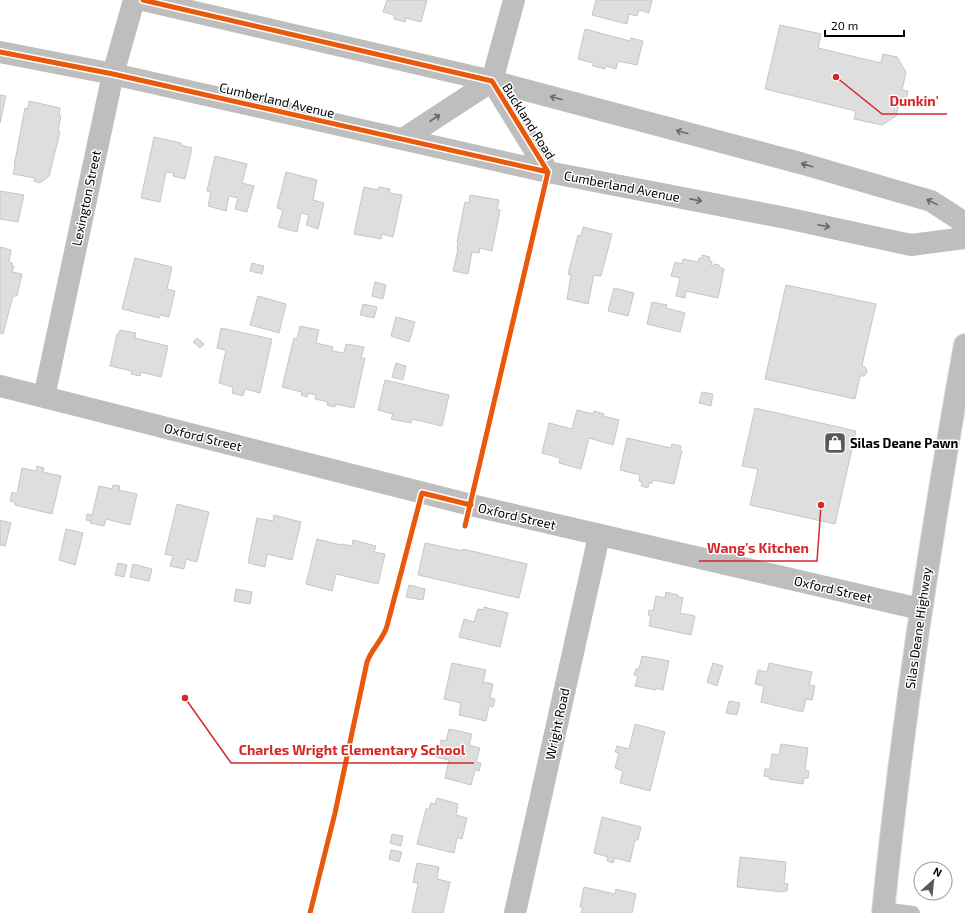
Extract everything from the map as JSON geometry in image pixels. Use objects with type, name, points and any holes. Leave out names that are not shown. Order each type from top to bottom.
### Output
[{"type":"street","name":"Lexington Street","points":[[44,397],[113,74],[134,0]]},
{"type":"street","points":[[143,0],[492,81],[800,163],[931,201],[965,223]]},
{"type":"street","name":"Buckland Road","points":[[402,139],[492,81],[514,0]]},
{"type":"street","name":"Cumberland Avenue","points":[[0,52],[113,74],[548,172],[786,218],[911,245],[965,238]]},
{"type":"street","name":"Buckland Road","points":[[492,81],[548,172]]},
{"type":"street","name":"Silas Deane Highway","points":[[883,911],[892,820],[920,609],[965,345]]},
{"type":"street","name":"Oxford Street","points":[[0,386],[471,506],[920,609]]},
{"type":"street","name":"Wright Road","points":[[515,913],[599,536]]},
{"type":"lane","points":[[883,911],[913,913]]},
{"type":"building","points":[[387,0],[427,0],[421,22],[406,18],[405,22],[394,19],[394,15],[383,12]]},
{"type":"building","points":[[596,0],[652,0],[649,13],[639,10],[637,16],[629,14],[627,24],[592,15]]},
{"type":"building","points":[[780,25],[821,34],[818,48],[881,63],[883,54],[897,57],[906,72],[902,90],[908,91],[906,100],[900,99],[896,116],[882,125],[854,119],[856,111],[765,89]]},
{"type":"building","points":[[585,29],[630,41],[631,38],[643,41],[637,65],[618,61],[616,69],[606,66],[605,69],[593,66],[593,63],[578,59]]},
{"type":"building","points":[[0,95],[6,96],[0,123]]},
{"type":"building","points":[[29,101],[60,108],[59,116],[61,116],[58,131],[60,132],[49,176],[40,183],[34,181],[35,178],[13,174],[25,108],[28,109]]},
{"type":"building","points":[[154,137],[181,143],[181,145],[192,148],[185,179],[173,176],[174,173],[166,172],[160,202],[141,198]]},
{"type":"building","points":[[215,156],[247,164],[242,183],[254,186],[247,212],[235,209],[238,198],[229,196],[226,211],[208,206],[211,192],[207,191]]},
{"type":"building","points":[[286,172],[317,180],[313,200],[324,203],[318,229],[306,225],[309,215],[301,213],[297,232],[278,227],[283,210],[277,208]]},
{"type":"building","points":[[364,187],[378,190],[379,187],[390,189],[389,193],[402,195],[393,237],[382,234],[381,239],[354,234]]},
{"type":"building","points":[[0,191],[24,195],[18,222],[0,219]]},
{"type":"building","points":[[470,195],[499,200],[497,209],[500,210],[492,251],[480,248],[479,253],[472,252],[468,274],[453,271],[465,202],[469,203]]},
{"type":"building","points":[[583,227],[612,234],[601,276],[594,275],[588,304],[567,299],[571,275],[568,274],[578,235],[581,236]]},
{"type":"building","points":[[0,247],[11,250],[9,262],[14,266],[12,272],[22,274],[17,296],[13,296],[3,334],[0,333]]},
{"type":"building","points":[[702,255],[710,257],[709,261],[712,261],[711,265],[719,265],[719,267],[724,269],[718,298],[686,291],[685,298],[676,296],[680,278],[671,276],[675,262],[682,264],[683,259],[698,262],[699,258],[702,259]]},
{"type":"building","points":[[135,258],[172,267],[167,289],[175,291],[169,317],[160,315],[159,318],[122,309]]},
{"type":"building","points":[[252,263],[264,266],[262,274],[250,271]]},
{"type":"building","points":[[375,282],[386,285],[383,299],[372,296]]},
{"type":"building","points":[[786,285],[876,304],[862,365],[866,368],[867,372],[864,376],[860,376],[855,399],[765,379]]},
{"type":"building","points":[[614,288],[634,293],[628,316],[608,311]]},
{"type":"building","points":[[258,296],[286,304],[279,333],[250,325]]},
{"type":"building","points":[[652,302],[667,305],[666,308],[685,313],[680,332],[647,324]]},
{"type":"building","points":[[363,304],[377,307],[374,318],[360,315]]},
{"type":"building","points":[[396,317],[415,322],[409,342],[391,336]]},
{"type":"building","points":[[300,326],[319,330],[316,343],[333,347],[332,351],[344,353],[346,344],[364,347],[361,358],[365,358],[354,408],[335,404],[335,407],[327,405],[328,402],[315,399],[316,395],[308,393],[307,397],[301,395],[302,392],[282,387],[294,338],[297,339]]},
{"type":"building","points":[[221,328],[272,339],[260,393],[245,389],[243,396],[232,393],[233,387],[219,383],[226,350],[217,348]]},
{"type":"building","points":[[120,330],[136,333],[135,338],[168,346],[161,377],[141,372],[140,376],[131,374],[132,371],[110,366],[117,334],[119,334]]},
{"type":"building","points":[[197,338],[204,344],[200,348],[193,342]]},
{"type":"building","points":[[396,363],[406,366],[403,380],[392,377]]},
{"type":"building","points":[[385,380],[449,395],[442,426],[412,419],[411,423],[391,419],[393,414],[378,410]]},
{"type":"building","points":[[702,392],[713,394],[711,406],[699,403]]},
{"type":"building","points":[[755,408],[856,431],[835,524],[750,505],[758,469],[742,466]]},
{"type":"building","points":[[577,410],[593,414],[594,411],[604,414],[603,416],[619,420],[613,445],[589,438],[581,469],[559,463],[560,458],[542,453],[549,423],[572,429]]},
{"type":"building","points":[[627,438],[671,448],[672,444],[681,446],[680,450],[682,451],[674,484],[653,480],[652,483],[649,483],[648,488],[641,486],[642,482],[639,481],[640,475],[620,470]]},
{"type":"building","points":[[37,466],[44,468],[43,472],[61,476],[52,514],[15,505],[15,502],[10,501],[12,492],[17,494],[22,468],[36,471]]},
{"type":"building","points":[[113,485],[120,486],[119,490],[137,494],[130,525],[106,519],[104,526],[90,523],[91,521],[86,520],[87,514],[92,515],[99,486],[112,489]]},
{"type":"building","points":[[177,504],[209,512],[197,562],[186,559],[184,569],[170,566],[173,556],[165,554]]},
{"type":"building","points":[[274,515],[301,522],[292,560],[267,554],[265,567],[248,563],[257,518],[273,521]]},
{"type":"building","points":[[0,520],[11,523],[5,546],[0,545]]},
{"type":"building","points":[[66,529],[83,533],[75,565],[59,560]]},
{"type":"building","points":[[317,539],[352,546],[353,540],[376,546],[374,552],[385,554],[378,584],[336,574],[332,591],[306,584]]},
{"type":"building","points":[[425,543],[463,551],[463,549],[527,564],[519,598],[418,575]]},
{"type":"building","points":[[118,563],[127,565],[124,577],[115,575]]},
{"type":"building","points":[[133,564],[152,569],[149,581],[130,577]]},
{"type":"building","points":[[409,585],[425,589],[423,600],[406,597]]},
{"type":"building","points":[[236,589],[252,592],[250,604],[234,601]]},
{"type":"building","points":[[666,592],[683,598],[680,613],[695,616],[691,635],[649,626],[651,615],[648,615],[649,610],[653,611],[656,596],[665,598]]},
{"type":"building","points":[[484,607],[508,613],[500,647],[459,637],[464,619],[474,622],[478,609],[484,610]]},
{"type":"building","points":[[642,656],[669,661],[663,690],[635,686],[638,676],[634,675],[636,669],[639,669]]},
{"type":"building","points":[[452,663],[486,670],[483,682],[493,684],[490,698],[495,699],[493,707],[489,706],[486,721],[459,715],[461,703],[444,699]]},
{"type":"building","points":[[713,663],[723,666],[717,686],[707,682]]},
{"type":"building","points":[[769,663],[812,672],[809,685],[815,686],[812,700],[806,699],[803,712],[761,702],[764,686],[755,684],[758,670],[767,672]]},
{"type":"building","points":[[729,701],[740,703],[737,715],[726,713]]},
{"type":"building","points":[[635,724],[665,732],[650,791],[620,783],[623,771],[615,768],[619,753],[615,752],[617,746],[629,749]]},
{"type":"building","points":[[449,729],[472,734],[469,745],[480,748],[476,762],[481,763],[479,771],[475,770],[471,785],[445,778],[449,760],[436,757],[441,740],[446,741]]},
{"type":"building","points":[[781,744],[808,748],[805,770],[809,771],[808,778],[804,778],[803,784],[769,779],[770,777],[764,776],[765,769],[770,769],[772,754],[779,755]]},
{"type":"building","points":[[437,798],[458,804],[456,815],[467,818],[462,839],[457,838],[454,853],[417,844],[426,809],[429,809],[431,803],[435,804]]},
{"type":"building","points":[[602,817],[641,827],[638,840],[635,840],[630,862],[615,858],[613,863],[607,861],[608,857],[594,853]]},
{"type":"building","points":[[392,834],[403,836],[401,846],[390,843]]},
{"type":"building","points":[[391,850],[402,852],[399,862],[389,859]]},
{"type":"building","points":[[740,857],[786,862],[784,883],[788,884],[787,891],[783,892],[737,887]]},
{"type":"building","points":[[417,863],[439,867],[437,879],[450,882],[443,913],[412,913],[418,883],[413,882]]},
{"type":"building","points":[[584,887],[615,894],[616,889],[636,894],[632,913],[581,913],[583,907],[580,907]]},
{"type":"cycle path","points":[[143,0],[492,81],[548,172]]},
{"type":"cycle path","points":[[0,52],[113,74],[548,172]]},
{"type":"cycle path","points":[[465,526],[548,172]]},
{"type":"cycle path","points":[[310,913],[335,813],[367,662],[383,636],[387,626],[422,493],[471,505]]},
{"type":"place","name":"Dunkin'","points":[[836,77]]},
{"type":"place","name":"Silas Deane Pawn","points":[[835,443]]},
{"type":"place","name":"Wang's Kitchen","points":[[821,505]]},
{"type":"place","name":"Charles Wright Elementary School","points":[[185,698]]}]
